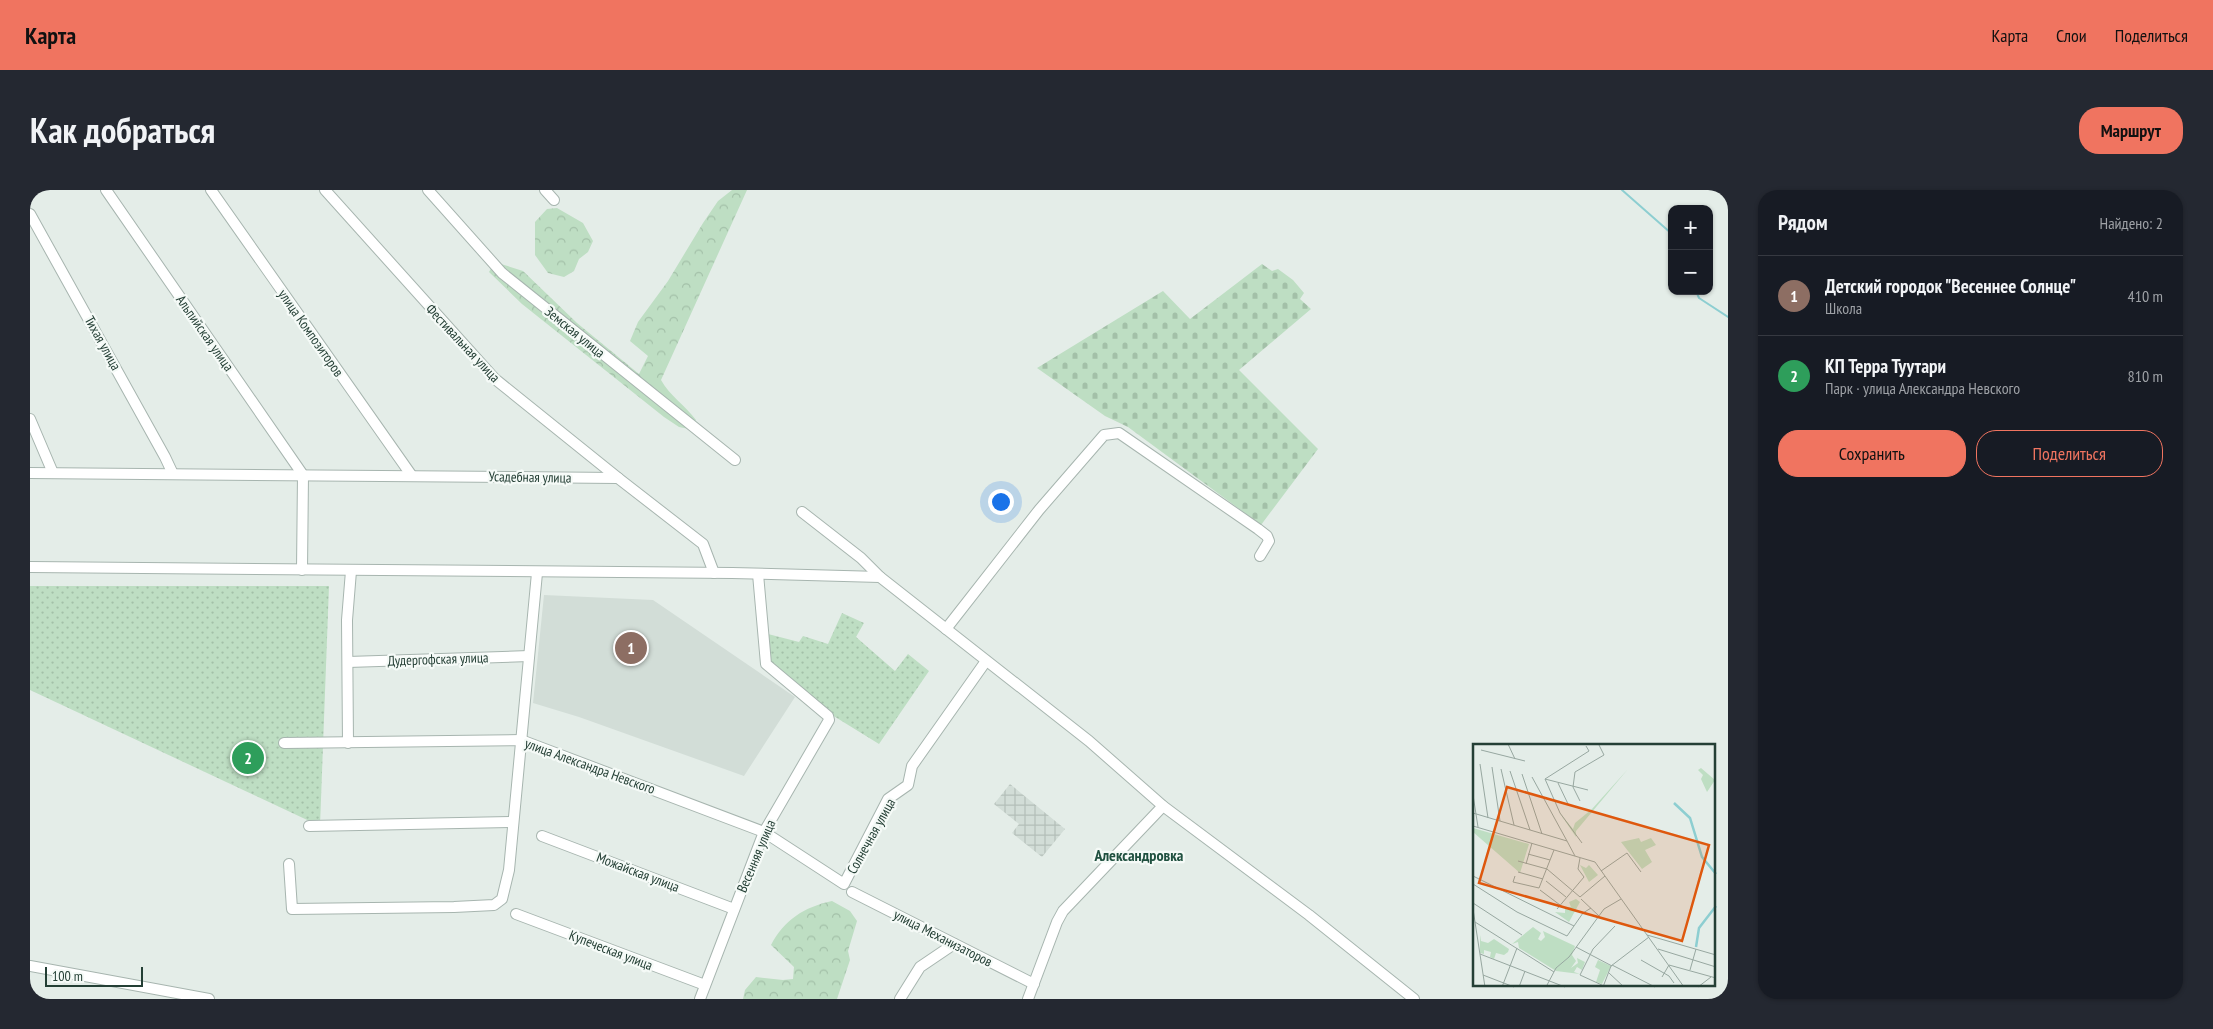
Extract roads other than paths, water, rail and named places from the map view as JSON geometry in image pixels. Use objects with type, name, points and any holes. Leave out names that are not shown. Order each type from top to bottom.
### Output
[{"type":"street","name":"Альпийская улица","points":[[106,190],[304,475]]},
{"type":"street","name":"улица Композиторов","points":[[211,190],[412,476]]},
{"type":"street","name":"Фестивальная улица","points":[[325,190],[494,379],[618,478]]},
{"type":"street","name":"Земская улица","points":[[428,190],[502,273],[735,460]]},
{"type":"street","points":[[545,190],[554,200]]},
{"type":"street","name":"Тихая улица","points":[[30,214],[165,456],[173,474]]},
{"type":"street","points":[[30,419],[53,473]]},
{"type":"street","points":[[946,629],[1040,510],[1104,435],[1119,433],[1258,529],[1267,536],[1269,542],[1260,556]]},
{"type":"street","name":"Усадебная улица","points":[[30,473],[618,478]]},
{"type":"street","points":[[302,570],[304,475]]},
{"type":"street","points":[[618,478],[703,544],[714,573]]},
{"type":"street","points":[[802,512],[861,558],[880,578],[914,602],[986,661],[1090,741],[1163,806],[1309,915],[1414,999]]},
{"type":"street","points":[[30,567],[537,573],[714,573],[880,578]]},
{"type":"street","points":[[348,743],[346,620],[351,571]]},
{"type":"street","points":[[289,864],[292,909],[454,907],[494,905],[502,899],[509,870],[537,573]]},
{"type":"street","name":"Весенняя улица","points":[[700,999],[764,832],[829,720],[828,716],[766,664],[758,574]]},
{"type":"street","name":"Дудергофская улица","points":[[348,662],[529,656]]},
{"type":"street","name":"Солнечная улица","points":[[844,884],[888,799],[908,784],[912,766],[986,661]]},
{"type":"street","name":"улица Александра Невского","points":[[284,743],[521,740],[764,832],[844,884]]},
{"type":"street","points":[[1028,999],[1057,922],[1064,912],[1163,806]]},
{"type":"street","points":[[309,826],[513,822]]},
{"type":"street","name":"Можайская улица","points":[[542,836],[734,909]]},
{"type":"street","name":"улица Механизаторов","points":[[852,892],[1034,984]]},
{"type":"street","name":"Купеческая улица","points":[[516,914],[705,985]]},
{"type":"street","points":[[900,999],[920,968],[954,944]]},
{"type":"street","points":[[30,966],[209,999]]},
{"type":"waterway","points":[[1622,190],[1668,230]]},
{"type":"waterway","points":[[1698,295],[1699,298],[1728,317]]},
{"type":"place","name":"Детский городок \"Весеннее Солнце\"","points":[[631,648]]},
{"type":"place","name":"КП Терра Туутари","points":[[248,758]]},
{"type":"district","name":"Александровка","points":[[1139,855]]}]
